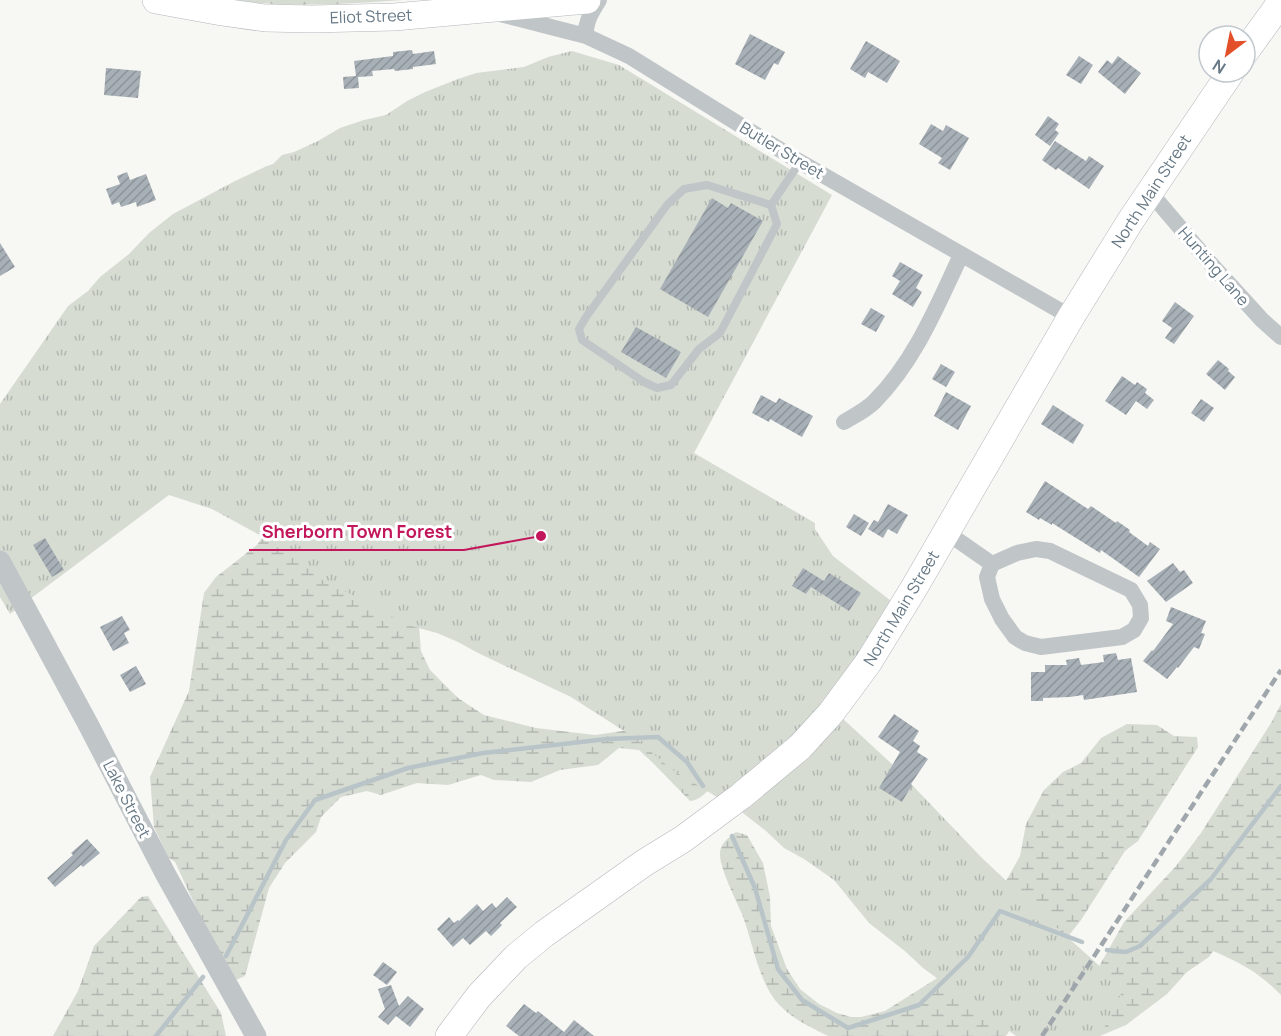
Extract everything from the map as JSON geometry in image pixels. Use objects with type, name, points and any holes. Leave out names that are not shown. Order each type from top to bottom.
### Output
[{"type":"main road","name":"Eliot Street","points":[[156,0],[265,18],[394,17],[587,0]]},
{"type":"main road","points":[[1257,35],[1281,2]]},
{"type":"main road","name":"North Main Street","points":[[449,1036],[478,996],[516,957],[544,934],[644,863],[683,839],[741,796],[810,737],[831,713],[868,663],[1071,317],[1149,192],[1223,84]]},
{"type":"street","points":[[586,36],[585,28],[588,18],[599,0]]},
{"type":"street","name":"Butler Street","points":[[482,9],[586,36],[629,56],[800,162],[1071,317]]},
{"type":"street","name":"Hunting Lane","points":[[1149,192],[1210,263],[1262,320],[1281,337]]},
{"type":"street","points":[[844,422],[873,404],[896,376],[926,331],[961,255]]},
{"type":"street","points":[[946,532],[992,564]]},
{"type":"street","points":[[1036,549],[1050,551],[1131,590],[1140,605],[1140,618],[1134,630],[1122,637],[1041,647],[1024,643],[1015,638],[992,599],[987,577],[992,564],[1017,553],[1036,549]]},
{"type":"street","name":"Lake Street","points":[[0,561],[166,875],[256,1036]]},
{"type":"lane","points":[[771,205],[800,162]]},
{"type":"lane","points":[[707,185],[771,205],[777,224],[720,333],[699,349],[671,385],[657,388],[644,382],[582,340],[579,329],[586,317],[668,205],[684,189],[707,185]]},
{"type":"green space","points":[[229,0],[403,0],[295,5]]},
{"type":"green space","points":[[572,51],[619,65],[832,195],[694,453],[815,523],[815,529],[833,556],[895,604],[841,717],[893,765],[982,858],[1124,988],[1100,1036],[1016,1036],[923,968],[869,923],[834,880],[784,848],[743,813],[671,769],[635,738],[571,697],[458,642],[437,633],[404,624],[319,578],[285,549],[212,509],[169,495],[10,614],[0,597],[0,404],[68,306],[88,291],[100,277],[173,214],[273,164],[282,155],[318,141],[340,128],[386,115],[425,92],[458,79],[476,73],[524,67],[548,57]]},
{"type":"green space","points":[[309,473],[418,613],[421,651],[430,670],[458,698],[484,715],[536,728],[595,735],[670,724],[716,783],[701,797],[690,801],[639,750],[619,748],[598,765],[560,770],[531,782],[494,780],[481,775],[448,785],[417,783],[381,795],[367,791],[341,797],[321,817],[316,832],[285,863],[269,888],[245,976],[236,980],[213,944],[175,862],[168,857],[154,827],[150,777],[189,691],[204,593],[216,577],[257,545]]},
{"type":"green space","points":[[1281,704],[1281,995],[1250,969],[1213,951],[1209,957],[1187,972],[1167,994],[1126,1025],[1100,1036],[1069,1036],[1096,972],[1124,922],[1176,866],[1201,833]]},
{"type":"green space","points":[[1127,724],[1157,725],[1174,736],[1197,737],[1198,747],[1138,841],[1125,851],[1081,920],[1056,952],[1032,996],[1006,1036],[828,1036],[793,1017],[775,1000],[764,981],[742,914],[728,884],[720,859],[723,844],[736,832],[747,835],[763,863],[770,897],[771,926],[787,969],[800,989],[819,1004],[851,1017],[885,1011],[942,975],[1006,881],[1020,856],[1026,824],[1044,790],[1063,772],[1081,763],[1101,738]]},
{"type":"green space","points":[[148,896],[221,1013],[226,1036],[53,1036],[78,991],[94,946],[141,897]]},
{"type":"building","points":[[750,34],[785,52],[778,65],[774,63],[765,80],[735,64]]},
{"type":"building","points":[[866,41],[900,61],[887,83],[868,72],[865,78],[850,69]]},
{"type":"building","points":[[412,50],[413,54],[434,51],[436,64],[395,71],[394,69],[372,71],[373,76],[358,77],[359,88],[344,89],[343,77],[356,76],[354,61],[393,56],[393,52]]},
{"type":"building","points":[[1079,56],[1093,65],[1081,84],[1066,75]]},
{"type":"building","points":[[1118,56],[1141,73],[1125,94],[1098,72],[1107,60],[1112,64]]},
{"type":"building","points":[[106,68],[141,71],[138,98],[104,95]]},
{"type":"building","points":[[1048,116],[1059,124],[1055,130],[1059,133],[1050,146],[1035,135]]},
{"type":"building","points":[[931,124],[943,131],[946,125],[969,138],[950,170],[938,163],[942,158],[919,144]]},
{"type":"building","points":[[1055,141],[1086,161],[1089,156],[1104,166],[1089,189],[1042,160]]},
{"type":"building","points":[[127,172],[130,180],[146,174],[156,200],[137,207],[136,202],[121,207],[119,202],[112,205],[106,189],[120,184],[117,176]]},
{"type":"building","points":[[712,198],[728,208],[731,203],[763,221],[708,317],[660,289]]},
{"type":"building","points":[[0,243],[15,267],[0,276]]},
{"type":"building","points":[[900,262],[923,275],[916,288],[922,292],[913,307],[892,294],[900,281],[892,276]]},
{"type":"building","points":[[1175,302],[1194,316],[1174,344],[1165,338],[1172,328],[1162,321]]},
{"type":"building","points":[[871,308],[885,316],[876,332],[861,324]]},
{"type":"building","points":[[636,327],[681,352],[666,378],[621,352]]},
{"type":"building","points":[[1218,360],[1235,377],[1225,390],[1206,374]]},
{"type":"building","points":[[941,364],[955,372],[946,387],[932,379]]},
{"type":"building","points":[[1122,376],[1135,385],[1137,382],[1147,389],[1145,393],[1154,400],[1147,409],[1136,401],[1126,415],[1105,401]]},
{"type":"building","points":[[946,392],[971,406],[958,430],[934,416]]},
{"type":"building","points":[[761,395],[776,403],[779,398],[813,416],[802,437],[770,419],[769,422],[752,413]]},
{"type":"building","points":[[1201,399],[1214,408],[1204,422],[1191,413]]},
{"type":"building","points":[[1053,405],[1084,425],[1073,444],[1041,424]]},
{"type":"building","points":[[1045,481],[1088,509],[1091,506],[1116,523],[1117,521],[1148,546],[1150,542],[1160,549],[1139,577],[1101,550],[1100,553],[1052,523],[1052,525],[1040,518],[1039,520],[1026,512]]},
{"type":"building","points":[[888,504],[908,515],[897,534],[888,529],[883,538],[868,529],[874,520],[878,522]]},
{"type":"building","points":[[854,514],[869,523],[861,536],[846,527]]},
{"type":"building","points":[[45,538],[64,570],[52,577],[33,545]]},
{"type":"building","points":[[1173,563],[1180,572],[1184,570],[1193,583],[1166,602],[1147,581]]},
{"type":"building","points":[[803,568],[824,581],[829,573],[861,593],[849,611],[811,587],[806,594],[792,586]]},
{"type":"building","points":[[1171,607],[1206,621],[1201,633],[1205,634],[1199,649],[1194,647],[1167,679],[1143,661],[1173,624],[1166,621]]},
{"type":"building","points":[[122,616],[130,630],[124,633],[129,643],[113,651],[100,627]]},
{"type":"building","points":[[1116,653],[1118,660],[1131,658],[1137,692],[1084,700],[1083,695],[1031,701],[1031,672],[1045,672],[1045,665],[1067,665],[1066,660],[1079,658],[1081,665],[1104,662],[1103,655]]},
{"type":"building","points":[[136,666],[146,684],[130,692],[120,675]]},
{"type":"building","points":[[894,714],[919,731],[913,741],[920,746],[917,752],[928,759],[902,802],[879,788],[900,752],[878,737]]},
{"type":"building","points":[[87,839],[100,853],[83,867],[81,865],[55,887],[47,878]]},
{"type":"building","points":[[507,897],[517,907],[500,923],[502,925],[491,936],[486,931],[470,945],[463,938],[453,947],[437,929],[449,917],[454,923],[459,921],[477,904],[483,911],[492,903],[496,908]]},
{"type":"building","points":[[383,962],[397,972],[387,985],[373,975]]},
{"type":"building","points":[[391,985],[399,1006],[408,996],[424,1009],[410,1027],[396,1016],[388,1025],[378,1017],[385,1009],[378,989]]},
{"type":"building","points":[[524,1004],[536,1013],[538,1011],[564,1032],[574,1020],[594,1036],[519,1036],[506,1026]]},
{"type":"waterway","points":[[226,956],[286,840],[315,800],[408,768],[483,753],[607,739],[658,737],[687,762],[703,786]]},
{"type":"waterway","points":[[1107,950],[1126,952],[1140,946],[1211,879],[1281,786]]},
{"type":"waterway","points":[[732,836],[755,888],[778,969],[802,1000],[848,1028],[919,1005],[968,957],[1000,911],[1082,942]]},
{"type":"waterway","points":[[156,1036],[203,977]]},
{"type":"railway","points":[[1042,1036],[1281,670]]},
{"type":"place","name":"Sherborn Town Forest","points":[[541,536]]}]
